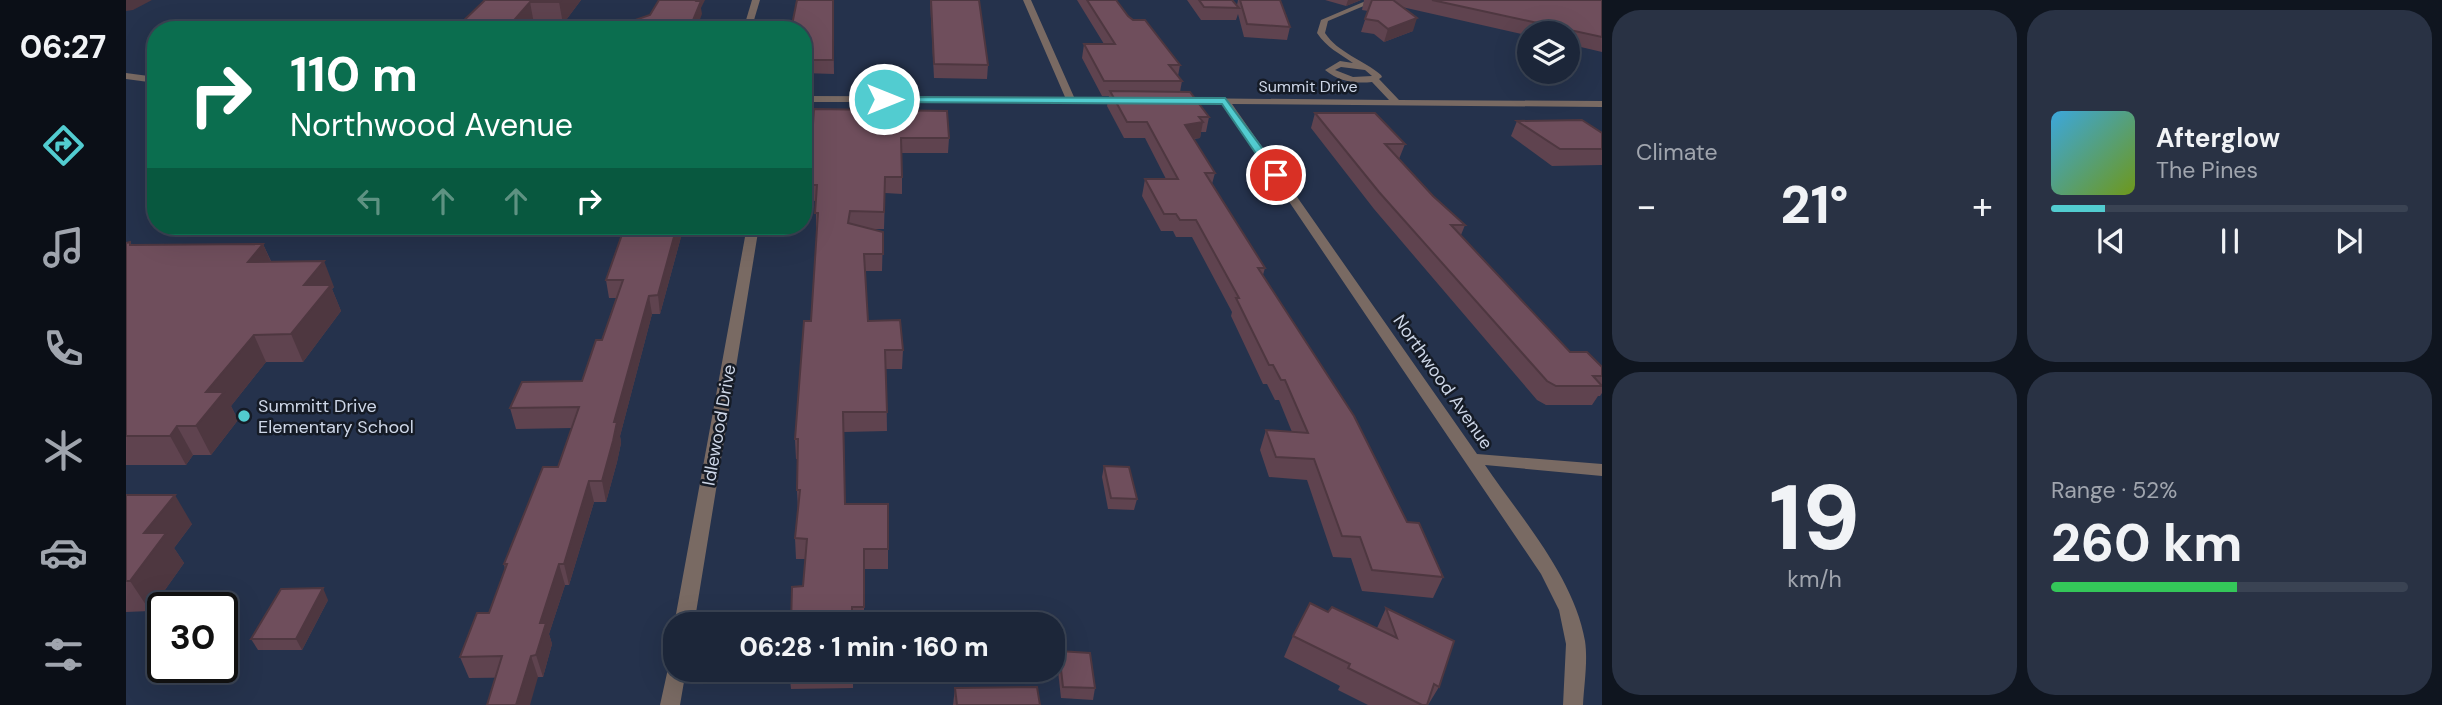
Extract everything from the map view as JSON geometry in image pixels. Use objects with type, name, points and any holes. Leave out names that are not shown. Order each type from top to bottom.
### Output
[{"type":"street","points":[[750,21],[756,0]]},
{"type":"street","points":[[1027,0],[1071,100]]},
{"type":"street","points":[[1374,0],[1325,20],[1321,33],[1329,47],[1378,74],[1374,79]]},
{"type":"street","points":[[1329,47],[1327,56],[1333,65]]},
{"type":"street","points":[[1333,65],[1360,65]]},
{"type":"street","points":[[1333,65],[1329,70],[1332,73],[1348,79],[1377,103]]},
{"type":"street","points":[[126,76],[147,79]]},
{"type":"street","points":[[1348,79],[1374,79],[1397,103]]},
{"type":"street","points":[[812,99],[1141,100]]},
{"type":"street","name":"Summit Drive","points":[[1169,101],[1602,104]]},
{"type":"street","name":"Northwood Avenue","points":[[1225,101],[1548,570],[1569,610],[1576,643],[1573,705]]},
{"type":"street","name":"Idlewood Drive","points":[[686,612],[751,235]]},
{"type":"street","points":[[1473,459],[1602,470]]},
{"type":"street","points":[[670,705],[674,682]]},
{"type":"building","points":[[485,0],[561,0],[530,2],[513,21],[463,21]]},
{"type":"building","points":[[659,0],[701,1],[693,21],[634,21],[650,15]]},
{"type":"building","points":[[797,0],[833,0],[833,60],[812,60],[812,21],[793,21]]},
{"type":"building","points":[[931,0],[979,0],[988,65],[934,64]]},
{"type":"building","points":[[1087,0],[1116,0],[1133,20],[1145,20],[1180,65],[1169,65],[1182,81],[1104,81],[1084,44],[1115,44]]},
{"type":"building","points":[[1199,0],[1232,0],[1239,8],[1204,7]]},
{"type":"building","points":[[1240,0],[1280,0],[1290,27],[1247,24]]},
{"type":"building","points":[[1372,0],[1393,0],[1417,18],[1388,29],[1378,21],[1365,19]]},
{"type":"building","points":[[1432,0],[1602,0],[1602,37],[1580,32],[1580,21],[1528,21]]},
{"type":"building","points":[[1110,91],[1190,92],[1209,117],[1199,117],[1203,122],[1185,125],[1215,173],[1205,173],[1265,268],[1258,268],[1354,416],[1407,522],[1419,523],[1443,577],[1372,570],[1360,537],[1342,536],[1314,459],[1276,457],[1266,430],[1308,433],[1285,380],[1281,380],[1273,365],[1269,365],[1236,298],[1239,298],[1196,220],[1180,220],[1176,214],[1164,214],[1145,179],[1178,179],[1147,122],[1127,122]]},
{"type":"building","points":[[814,109],[947,111],[949,138],[901,138],[902,177],[885,177],[884,212],[850,211],[848,223],[883,232],[883,254],[864,254],[868,321],[900,320],[903,350],[885,350],[887,412],[843,412],[845,504],[888,504],[888,549],[864,549],[864,607],[852,607],[852,612],[791,612],[792,587],[803,586],[807,539],[795,538],[800,490],[797,490],[798,439],[795,439],[804,321],[811,321],[818,213],[815,213],[817,185],[812,185]]},
{"type":"building","points":[[1315,113],[1375,113],[1405,144],[1385,144],[1433,196],[1465,225],[1451,225],[1570,352],[1587,352],[1602,367],[1602,376],[1593,376],[1602,386],[1556,386],[1547,381],[1379,192]]},
{"type":"building","points":[[1582,120],[1602,133],[1602,149],[1560,149],[1517,121]]},
{"type":"building","points":[[622,235],[675,235],[658,295],[649,296],[614,422],[617,422],[602,481],[589,481],[564,564],[559,564],[540,623],[546,623],[536,655],[531,656],[516,705],[487,705],[502,656],[460,657],[477,613],[489,613],[507,564],[504,564],[543,467],[558,467],[579,407],[510,408],[522,382],[582,381],[596,340],[602,340],[623,280],[606,280]]},
{"type":"building","points":[[130,242],[130,245],[263,244],[248,262],[324,261],[304,285],[331,285],[291,334],[254,335],[206,392],[224,392],[196,426],[177,426],[170,436],[126,436],[126,243]]},
{"type":"building","points":[[1104,466],[1129,467],[1137,499],[1111,498]]},
{"type":"building","points":[[126,495],[175,495],[144,533],[166,533],[130,581],[126,581]]},
{"type":"building","points":[[323,588],[296,639],[251,639],[281,589]]},
{"type":"building","points":[[1310,603],[1328,612],[1332,607],[1397,638],[1386,608],[1454,641],[1439,687],[1434,684],[1427,705],[1422,705],[1348,668],[1350,664],[1293,636]]},
{"type":"building","points":[[1065,651],[1090,653],[1095,688],[1063,687]]},
{"type":"building","points":[[1037,687],[1040,705],[957,705],[955,688]]},
{"type":"place","name":"Summitt Drive Elementary School","points":[[244,416]]},
{"type":"route","points":[[884,99],[1225,101],[1276,175]]}]
